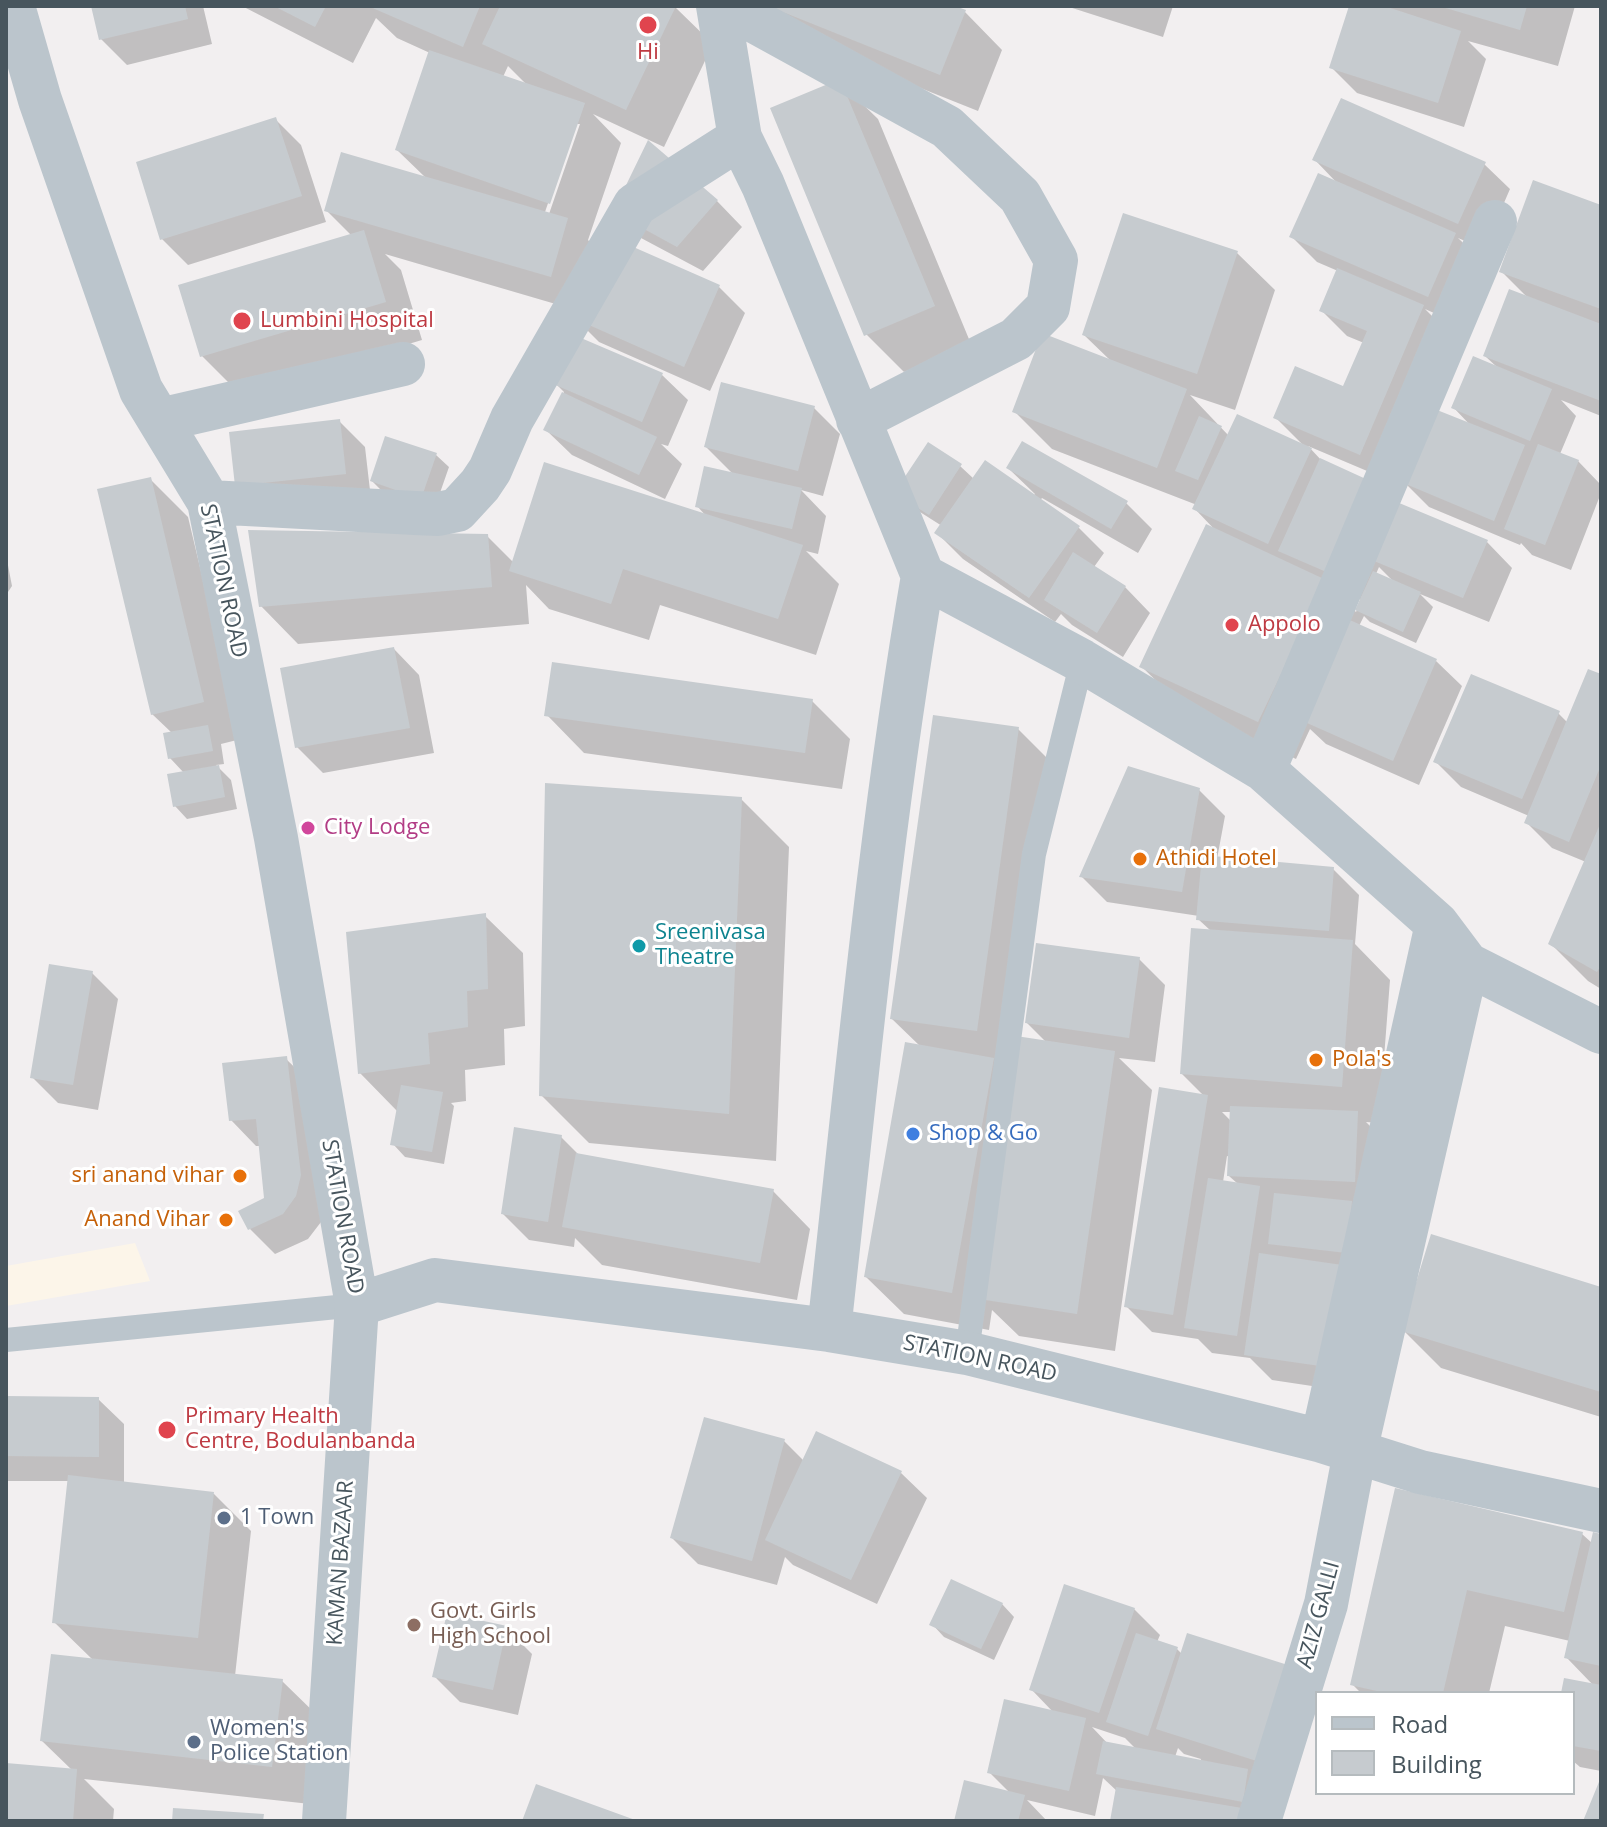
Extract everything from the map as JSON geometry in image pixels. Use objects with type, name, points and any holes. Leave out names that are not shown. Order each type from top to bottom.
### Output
[{"type":"street","name":"STATION ROAD","points":[[13,6],[40,100],[141,390],[209,502],[276,838],[357,1305],[435,1280],[829,1330],[967,1353],[1339,1447],[1420,1472],[1601,1511]]},
{"type":"street","points":[[718,6],[740,138],[763,185],[923,576],[903,693],[885,837],[829,1330]]},
{"type":"street","points":[[727,6],[947,127],[1020,196],[1056,260],[1048,307],[1016,339],[858,420]]},
{"type":"street","points":[[209,502],[438,514],[457,510],[490,470],[512,419],[635,205],[740,138]]},
{"type":"street","points":[[1264,770],[1495,222]]},
{"type":"street","points":[[160,420],[403,364]]},
{"type":"street","points":[[923,576],[1082,661],[1264,770],[1437,924],[1467,964],[1601,1032]]},
{"type":"street","points":[[1339,1447],[1437,924]]},
{"type":"street","points":[[1339,1447],[1467,964]]},
{"type":"street","name":"KAMAN BAZAAR","points":[[324,1821],[357,1305]]},
{"type":"street","name":"AZIZ GALLI","points":[[1259,1821],[1326,1604],[1339,1447]]},
{"type":"lane","points":[[967,1353],[1034,854],[1082,661]]},
{"type":"lane","points":[[6,1340],[357,1305]]},
{"type":"shaded area","points":[[135,1243],[150,1281],[6,1306],[6,1266]]},
{"type":"building","points":[[91,6],[185,6],[188,19],[99,40]]},
{"type":"building","points":[[274,6],[326,6],[315,27]]},
{"type":"building","points":[[368,6],[480,6],[463,47]]},
{"type":"building","points":[[500,6],[676,6],[626,110],[482,44]]},
{"type":"building","points":[[768,6],[955,6],[966,10],[940,75]]},
{"type":"building","points":[[1349,6],[1384,6],[1461,31],[1438,103],[1329,68]]},
{"type":"building","points":[[1439,6],[1527,6],[1520,30]]},
{"type":"building","points":[[429,50],[585,103],[550,204],[395,150]]},
{"type":"building","points":[[840,79],[935,306],[864,336],[770,108]]},
{"type":"building","points":[[1341,98],[1486,162],[1458,224],[1312,160]]},
{"type":"building","points":[[276,117],[302,196],[160,240],[136,162]]},
{"type":"building","points":[[648,140],[718,200],[677,247],[613,212]]},
{"type":"building","points":[[341,152],[568,218],[551,277],[324,211]]},
{"type":"building","points":[[1318,173],[1456,233],[1428,297],[1289,237]]},
{"type":"building","points":[[1533,180],[1601,205],[1601,309],[1499,272]]},
{"type":"building","points":[[1123,213],[1238,251],[1197,374],[1082,335]]},
{"type":"building","points":[[364,230],[386,302],[200,357],[178,285]]},
{"type":"building","points":[[606,235],[720,285],[684,367],[571,317]]},
{"type":"building","points":[[1337,268],[1424,305],[1360,455],[1273,418],[1295,366],[1343,386],[1367,331],[1319,311]]},
{"type":"building","points":[[1509,289],[1601,324],[1601,401],[1483,356]]},
{"type":"building","points":[[1042,333],[1187,389],[1157,468],[1012,412]]},
{"type":"building","points":[[574,335],[663,373],[642,422],[553,384]]},
{"type":"building","points":[[1473,356],[1552,389],[1530,441],[1451,408]]},
{"type":"building","points":[[721,382],[815,406],[798,471],[704,447]]},
{"type":"building","points":[[562,392],[657,437],[639,475],[543,430]]},
{"type":"building","points":[[1432,408],[1525,445],[1494,521],[1401,482]]},
{"type":"building","points":[[1237,414],[1312,448],[1268,544],[1192,509]]},
{"type":"building","points":[[1199,416],[1222,426],[1198,480],[1175,471]]},
{"type":"building","points":[[340,419],[346,474],[235,486],[229,432]]},
{"type":"building","points":[[385,436],[437,453],[421,499],[370,481]]},
{"type":"building","points":[[1022,441],[1128,501],[1111,529],[1006,468]]},
{"type":"building","points":[[928,442],[962,464],[929,515],[894,493]]},
{"type":"building","points":[[1538,444],[1579,460],[1545,545],[1504,529]]},
{"type":"building","points":[[1320,458],[1379,485],[1338,577],[1278,551]]},
{"type":"building","points":[[985,460],[1080,526],[1029,598],[934,533]]},
{"type":"building","points":[[544,462],[803,545],[778,619],[623,569],[611,604],[509,571]]},
{"type":"building","points":[[704,466],[802,488],[792,529],[695,507]]},
{"type":"building","points":[[151,477],[204,702],[151,715],[97,489]]},
{"type":"building","points":[[1392,500],[1488,540],[1463,598],[1367,558]]},
{"type":"building","points":[[1206,524],[1326,580],[1258,722],[1139,667]]},
{"type":"building","points":[[248,530],[488,534],[492,587],[259,607]]},
{"type":"building","points":[[1073,552],[1126,586],[1097,633],[1044,600]]},
{"type":"building","points":[[1373,571],[1421,592],[1403,632],[1355,610]]},
{"type":"building","points":[[1343,617],[1437,659],[1393,761],[1298,719]]},
{"type":"building","points":[[394,647],[410,728],[295,748],[280,668]]},
{"type":"building","points":[[552,662],[813,699],[805,753],[544,716]]},
{"type":"building","points":[[1588,669],[1601,674],[1601,765],[1569,842],[1524,823]]},
{"type":"building","points":[[1471,674],[1560,711],[1522,799],[1433,762]]},
{"type":"building","points":[[933,715],[1019,727],[977,1031],[890,1019]]},
{"type":"building","points":[[208,725],[213,751],[168,759],[163,733]]},
{"type":"building","points":[[219,765],[225,797],[173,807],[167,774]]},
{"type":"building","points":[[1128,766],[1200,788],[1182,892],[1079,877]]},
{"type":"building","name":"Sreenivasa Theatre","points":[[545,783],[742,797],[729,1114],[539,1096]]},
{"type":"building","points":[[1601,822],[1601,965],[1597,972],[1548,944]]},
{"type":"building","points":[[1202,855],[1334,867],[1329,931],[1196,920]]},
{"type":"building","points":[[486,913],[488,989],[467,991],[468,1027],[428,1033],[430,1064],[358,1074],[346,932]]},
{"type":"building","points":[[1191,928],[1353,940],[1342,1087],[1180,1074]]},
{"type":"building","points":[[1036,943],[1140,957],[1129,1038],[1025,1023]]},
{"type":"building","points":[[49,964],[93,971],[73,1085],[30,1078]]},
{"type":"building","points":[[1016,1036],[1115,1051],[1077,1314],[979,1299]]},
{"type":"building","points":[[905,1042],[994,1058],[952,1293],[864,1277]]},
{"type":"building","points":[[287,1056],[301,1175],[296,1196],[283,1214],[248,1230],[238,1211],[264,1198],[256,1119],[229,1121],[222,1063]]},
{"type":"building","points":[[401,1085],[443,1092],[432,1152],[390,1145]]},
{"type":"building","points":[[1159,1087],[1208,1095],[1173,1315],[1124,1307]]},
{"type":"building","points":[[1230,1106],[1358,1111],[1355,1182],[1227,1176]]},
{"type":"building","points":[[514,1127],[562,1135],[548,1222],[501,1214]]},
{"type":"building","points":[[576,1153],[774,1189],[760,1263],[562,1227]]},
{"type":"building","points":[[1208,1178],[1260,1186],[1237,1336],[1184,1328]]},
{"type":"building","points":[[1274,1193],[1352,1201],[1347,1253],[1268,1244]]},
{"type":"building","points":[[1431,1234],[1601,1287],[1601,1392],[1401,1331]]},
{"type":"building","points":[[1259,1253],[1342,1265],[1327,1367],[1244,1355]]},
{"type":"building","points":[[6,1396],[99,1397],[99,1457],[6,1456]]},
{"type":"building","points":[[704,1417],[785,1439],[752,1561],[670,1538]]},
{"type":"building","points":[[816,1431],[902,1471],[851,1580],[765,1540]]},
{"type":"building","points":[[68,1475],[214,1492],[198,1638],[52,1623]]},
{"type":"building","points":[[1395,1488],[1583,1532],[1564,1612],[1467,1590],[1443,1691],[1377,1691],[1350,1685]]},
{"type":"building","points":[[1593,1532],[1601,1534],[1601,1666],[1564,1658]]},
{"type":"building","points":[[951,1579],[1003,1603],[981,1649],[929,1625]]},
{"type":"building","points":[[1064,1584],[1135,1608],[1099,1713],[1029,1690]]},
{"type":"building","points":[[447,1613],[507,1626],[493,1690],[432,1677]]},
{"type":"building","points":[[1136,1633],[1178,1647],[1148,1736],[1106,1722]]},
{"type":"building","points":[[1187,1633],[1291,1666],[1260,1762],[1156,1729]]},
{"type":"building","points":[[51,1654],[283,1679],[272,1767],[40,1741]]},
{"type":"building","points":[[1564,1678],[1601,1685],[1601,1751],[1575,1746],[1575,1691],[1561,1691]]},
{"type":"building","points":[[1004,1699],[1086,1718],[1069,1791],[987,1773]]},
{"type":"building","points":[[1103,1741],[1248,1769],[1243,1802],[1096,1774]]},
{"type":"building","points":[[6,1763],[77,1769],[73,1821],[6,1821]]},
{"type":"building","points":[[1601,1777],[1601,1821],[1583,1821]]},
{"type":"building","points":[[964,1780],[1025,1795],[1018,1821],[954,1821]]},
{"type":"building","points":[[536,1784],[638,1821],[522,1821]]},
{"type":"building","points":[[1116,1787],[1242,1808],[1240,1821],[1110,1821]]},
{"type":"building","points":[[173,1808],[264,1814],[263,1821],[172,1821]]},
{"type":"place","name":"Hi","points":[[648,25]]},
{"type":"place","name":"Lumbini Hospital","points":[[242,321]]},
{"type":"place","name":"Appolo","points":[[1232,625]]},
{"type":"place","name":"City Lodge","points":[[308,828]]},
{"type":"place","name":"Athidi Hotel","points":[[1140,859]]},
{"type":"place","name":"Sreenivasa Theatre","points":[[639,946]]},
{"type":"place","name":"Pola's","points":[[1316,1060]]},
{"type":"place","name":"Shop & Go","points":[[913,1134]]},
{"type":"place","name":"sri anand vihar","points":[[240,1176]]},
{"type":"place","name":"Anand Vihar","points":[[226,1220]]},
{"type":"place","name":"Primary Health Centre, Bodulanbanda","points":[[167,1430]]},
{"type":"place","name":"1 Town","points":[[224,1518]]},
{"type":"place","name":"Govt. Girls High School","points":[[414,1625]]},
{"type":"place","name":"Women's Police Station","points":[[194,1742]]}]
